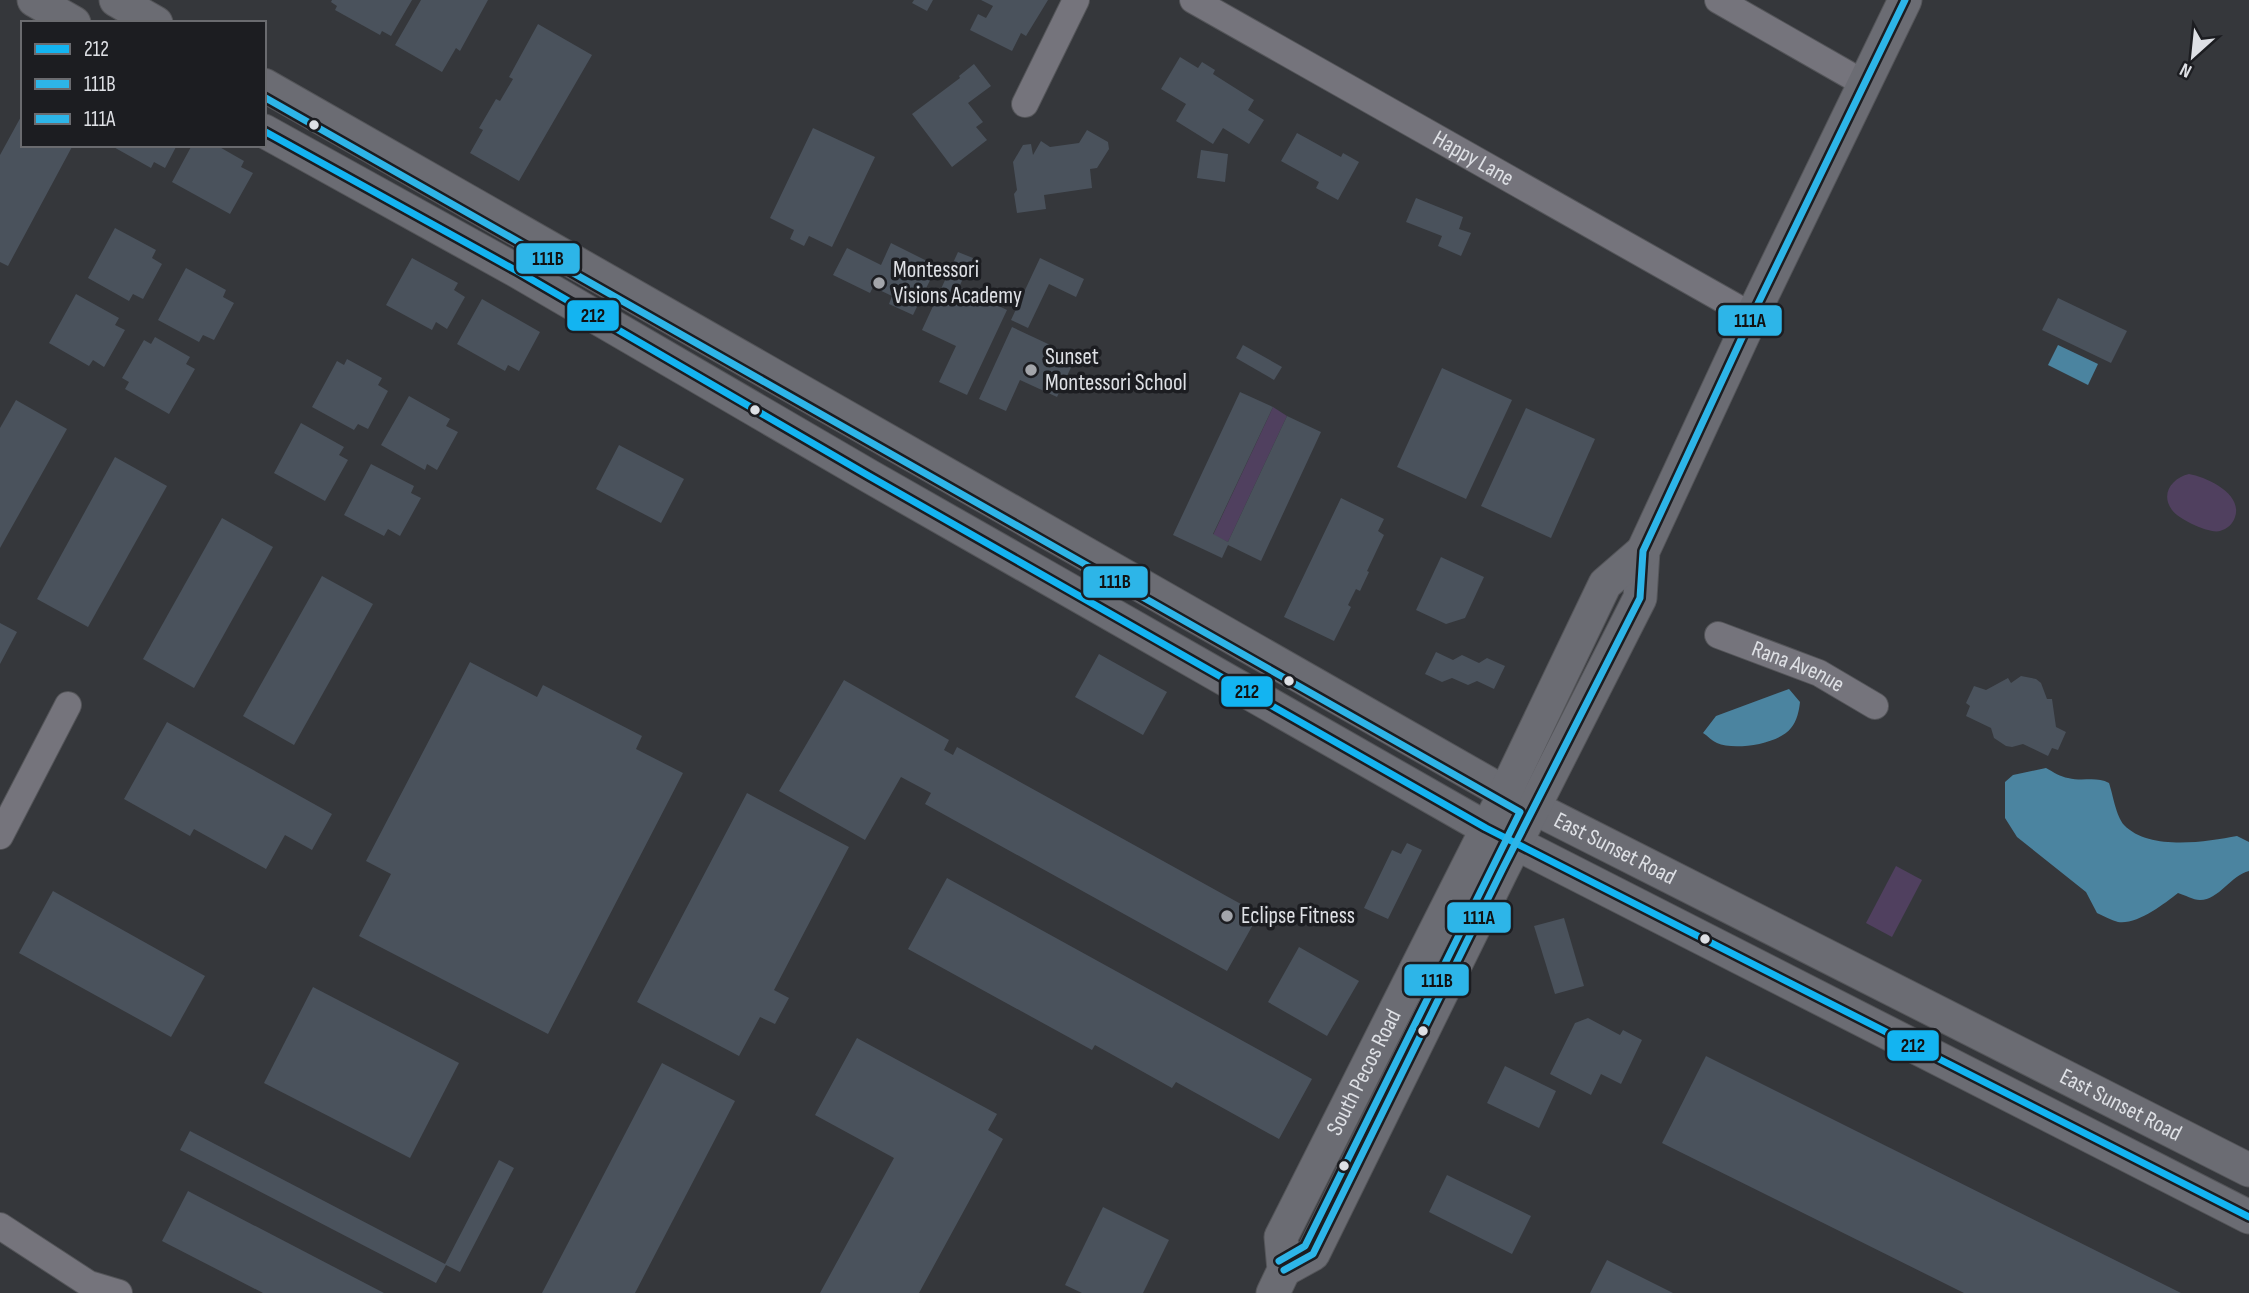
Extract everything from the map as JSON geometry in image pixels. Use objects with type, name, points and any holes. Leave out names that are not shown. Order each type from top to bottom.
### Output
[{"type":"main road","points":[[116,0],[153,21]]},
{"type":"main road","name":"South Pecos Road","points":[[1278,1282],[1313,1254],[1640,598],[1643,551],[1752,316],[1905,0]]},
{"type":"main road","points":[[43,2],[71,21]]},
{"type":"main road","name":"East Sunset Road","points":[[266,86],[1505,793],[2249,1170]]},
{"type":"main road","name":"East Sunset Road","points":[[266,132],[600,319],[1486,828],[2249,1217]]},
{"type":"main road","points":[[600,319],[617,286]]},
{"type":"main road","points":[[924,507],[932,504],[947,507],[1016,540],[1035,545],[1041,542],[1046,531]]},
{"type":"main road","name":"South Pecos Road","points":[[1278,1282],[1281,1237],[1505,793],[1605,584],[1643,551]]},
{"type":"main road","points":[[1045,576],[1053,571],[1092,579],[1172,621],[1192,625],[1204,621]]},
{"type":"main road","points":[[1880,1028],[1915,1033],[1958,1046],[2004,1071],[2063,1097],[2089,1099],[2096,1093]]},
{"type":"main road","points":[[2078,1130],[2082,1121],[2097,1120],[2189,1161],[2249,1182]]},
{"type":"street","points":[[1025,104],[1076,0]]},
{"type":"street","name":"Happy Lane","points":[[1193,0],[1752,316]]},
{"type":"street","points":[[1718,0],[1865,84]]},
{"type":"street","name":"Rana Avenue","points":[[1718,635],[1819,673],[1875,705]]},
{"type":"street","points":[[0,836],[68,705]]},
{"type":"street","points":[[0,1226],[86,1288],[119,1293]]},
{"type":"shaded area","points":[[1273,407],[1287,416],[1228,542],[1213,535]]},
{"type":"shaded area","points":[[2189,474],[2214,483],[2234,501],[2235,517],[2227,528],[2215,531],[2202,528],[2180,518],[2172,510],[2167,498],[2170,488],[2177,479]]},
{"type":"shaded area","points":[[1896,866],[1922,880],[1892,937],[1866,923]]},
{"type":"water","points":[[2058,345],[2098,364],[2088,385],[2048,365]]},
{"type":"water","points":[[1789,689],[1800,702],[1795,722],[1785,734],[1767,742],[1734,746],[1717,743],[1703,733],[1716,716]]},
{"type":"water","points":[[2046,768],[2065,777],[2109,783],[2121,821],[2135,833],[2148,839],[2194,842],[2237,836],[2249,842],[2249,871],[2236,877],[2207,899],[2197,900],[2178,893],[2150,913],[2133,920],[2118,922],[2097,913],[2086,892],[2017,837],[2005,818],[2005,782],[2013,775]]},
{"type":"building","points":[[332,0],[412,0],[391,36],[382,31],[380,35],[335,10],[337,6]]},
{"type":"building","points":[[421,0],[488,0],[460,51],[456,48],[442,72],[395,45]]},
{"type":"building","points":[[914,0],[933,0],[927,11],[912,3]]},
{"type":"building","points":[[981,0],[1048,0],[1026,36],[1021,33],[1012,51],[970,30],[978,14],[986,18],[993,6]]},
{"type":"building","points":[[538,24],[592,55],[519,181],[470,153],[483,130],[479,128],[496,99],[500,101],[513,79],[509,77]]},
{"type":"building","points":[[1180,57],[1198,68],[1202,62],[1215,70],[1213,74],[1254,100],[1248,110],[1264,120],[1249,144],[1223,128],[1213,144],[1176,121],[1186,104],[1161,89]]},
{"type":"building","points":[[974,64],[991,86],[968,103],[983,122],[976,127],[987,140],[952,167],[912,114],[960,78],[959,76]]},
{"type":"building","points":[[21,117],[21,147],[72,147],[8,266],[0,262],[0,155]]},
{"type":"building","points":[[813,128],[875,157],[832,247],[809,236],[804,246],[790,239],[794,230],[770,218]]},
{"type":"building","points":[[1087,130],[1108,142],[1109,149],[1097,168],[1090,169],[1092,188],[1044,195],[1046,209],[1017,213],[1013,162],[1023,145],[1031,144],[1033,155],[1041,141],[1050,147],[1079,143]]},
{"type":"building","points":[[1297,133],[1341,157],[1343,153],[1359,162],[1338,200],[1316,188],[1319,182],[1281,161]]},
{"type":"building","points":[[114,147],[176,147],[165,168],[154,162],[151,168]]},
{"type":"building","points":[[191,147],[220,147],[244,161],[241,167],[253,173],[230,214],[172,182]]},
{"type":"building","points":[[1201,150],[1228,154],[1225,182],[1197,178]]},
{"type":"building","points":[[1416,198],[1463,217],[1459,229],[1471,233],[1461,256],[1438,246],[1442,236],[1406,222]]},
{"type":"building","points":[[115,228],[156,250],[152,258],[162,264],[143,299],[133,294],[129,301],[88,278]]},
{"type":"building","points":[[891,243],[937,266],[913,315],[889,304],[892,296],[873,287],[870,293],[833,275],[847,248],[881,265]]},
{"type":"building","points":[[958,252],[973,258],[959,287],[1007,310],[967,395],[939,382],[956,346],[922,330]]},
{"type":"building","points":[[412,258],[458,283],[454,290],[465,297],[447,329],[436,322],[432,330],[386,305]]},
{"type":"building","points":[[1040,258],[1084,279],[1076,297],[1049,284],[1028,328],[1011,320]]},
{"type":"building","points":[[186,268],[226,290],[223,297],[234,303],[214,340],[203,335],[199,342],[158,320]]},
{"type":"building","points":[[76,294],[119,318],[115,325],[125,330],[104,367],[93,360],[89,366],[49,343]]},
{"type":"building","points":[[2058,298],[2127,331],[2111,363],[2042,330]]},
{"type":"building","points":[[482,299],[540,332],[519,371],[508,365],[505,371],[457,344]]},
{"type":"building","points":[[1012,327],[1076,357],[1057,397],[1020,380],[1006,411],[979,399]]},
{"type":"building","points":[[155,337],[190,357],[186,364],[195,369],[169,414],[125,389],[129,382],[122,378],[144,340],[151,344]]},
{"type":"building","points":[[1243,345],[1282,367],[1274,380],[1236,358]]},
{"type":"building","points":[[347,359],[382,378],[378,385],[388,391],[368,429],[358,424],[354,430],[312,407],[337,361],[344,365]]},
{"type":"building","points":[[1442,368],[1512,400],[1466,499],[1397,467]]},
{"type":"building","points":[[1240,392],[1273,407],[1213,534],[1228,542],[1287,416],[1321,432],[1261,561],[1228,545],[1222,558],[1173,535]]},
{"type":"building","points":[[409,396],[450,419],[446,426],[458,432],[437,470],[427,464],[425,470],[381,445]]},
{"type":"building","points":[[16,400],[67,429],[0,548],[0,428]]},
{"type":"building","points":[[1526,408],[1595,439],[1551,538],[1481,506]]},
{"type":"building","points":[[301,423],[344,447],[339,455],[348,460],[325,501],[274,473]]},
{"type":"building","points":[[619,445],[684,479],[661,523],[596,489]]},
{"type":"building","points":[[115,457],[167,486],[88,627],[37,599]]},
{"type":"building","points":[[371,464],[414,486],[411,493],[421,498],[400,536],[388,529],[384,536],[344,515]]},
{"type":"building","points":[[1341,498],[1384,519],[1378,531],[1384,535],[1360,591],[1356,589],[1348,605],[1351,607],[1334,641],[1284,617]]},
{"type":"building","points":[[222,518],[273,547],[194,688],[143,659]]},
{"type":"building","points":[[1441,557],[1484,577],[1465,618],[1446,624],[1416,610]]},
{"type":"building","points":[[322,576],[373,604],[294,745],[243,716]]},
{"type":"building","points":[[0,623],[17,632],[0,664]]},
{"type":"building","points":[[1436,652],[1453,660],[1462,655],[1479,663],[1487,658],[1505,666],[1494,689],[1477,681],[1468,685],[1452,678],[1442,682],[1425,674]]},
{"type":"building","points":[[1099,654],[1167,692],[1143,735],[1075,697]]},
{"type":"building","points":[[470,662],[537,697],[543,685],[642,736],[636,749],[683,773],[548,1034],[359,936],[391,874],[366,861]]},
{"type":"building","points":[[2021,676],[2036,679],[2041,683],[2047,699],[2052,699],[2056,727],[2066,732],[2058,750],[2052,748],[2048,756],[2023,744],[2006,746],[1994,738],[1991,728],[1966,716],[1970,706],[1966,703],[1974,686],[1986,690],[2008,678],[2011,683]]},
{"type":"building","points":[[844,680],[949,740],[944,750],[953,755],[957,747],[1259,914],[1227,971],[925,804],[931,793],[901,777],[865,840],[779,791]]},
{"type":"building","points":[[167,722],[332,814],[312,850],[285,835],[266,869],[194,829],[190,836],[124,799]]},
{"type":"building","points":[[747,793],[849,847],[774,990],[789,998],[775,1024],[760,1017],[739,1056],[637,1002]]},
{"type":"building","points":[[1407,843],[1422,850],[1388,919],[1364,908],[1392,850],[1401,854]]},
{"type":"building","points":[[947,878],[1312,1079],[1279,1139],[1176,1082],[1172,1088],[1095,1045],[1092,1050],[908,949]]},
{"type":"building","points":[[53,891],[205,976],[171,1037],[19,953]]},
{"type":"building","points":[[1564,918],[1584,986],[1555,994],[1534,926]]},
{"type":"building","points":[[1299,947],[1359,981],[1327,1036],[1268,1002]]},
{"type":"building","points":[[313,987],[459,1063],[410,1158],[264,1083]]},
{"type":"building","points":[[1588,1018],[1620,1035],[1623,1030],[1642,1040],[1621,1084],[1601,1074],[1591,1095],[1550,1074],[1575,1023]]},
{"type":"building","points":[[857,1038],[997,1114],[988,1130],[1003,1139],[919,1293],[820,1293],[894,1158],[815,1115]]},
{"type":"building","points":[[1706,1056],[2181,1293],[1964,1293],[1662,1143]]},
{"type":"building","points":[[662,1063],[735,1101],[635,1293],[542,1293]]},
{"type":"building","points":[[1505,1066],[1556,1091],[1539,1128],[1487,1103]]},
{"type":"building","points":[[190,1131],[445,1264],[499,1160],[514,1168],[460,1272],[446,1265],[436,1283],[180,1150]]},
{"type":"building","points":[[1447,1175],[1531,1216],[1512,1254],[1429,1212]]},
{"type":"building","points":[[188,1191],[384,1293],[263,1293],[162,1241]]},
{"type":"building","points":[[1103,1207],[1169,1240],[1143,1293],[1082,1293],[1065,1285]]},
{"type":"building","points":[[1607,1260],[1673,1293],[1590,1293]]},
{"type":"transit line","name":"111A","points":[[1284,1270],[1313,1254],[1502,870],[1640,598],[1643,551],[1752,316],[1905,0]]},
{"type":"transit line","name":"111B","points":[[266,98],[1520,812],[1305,1246],[1279,1261]]},
{"type":"transit line","name":"212","points":[[266,132],[517,271],[869,476],[1486,828],[2249,1217]]},
{"type":"place","name":"Montessori Visions Academy","points":[[879,283]]},
{"type":"place","name":"Sunset Montessori School","points":[[1031,370]]},
{"type":"place","name":"Eclipse Fitness","points":[[1227,916]]}]
